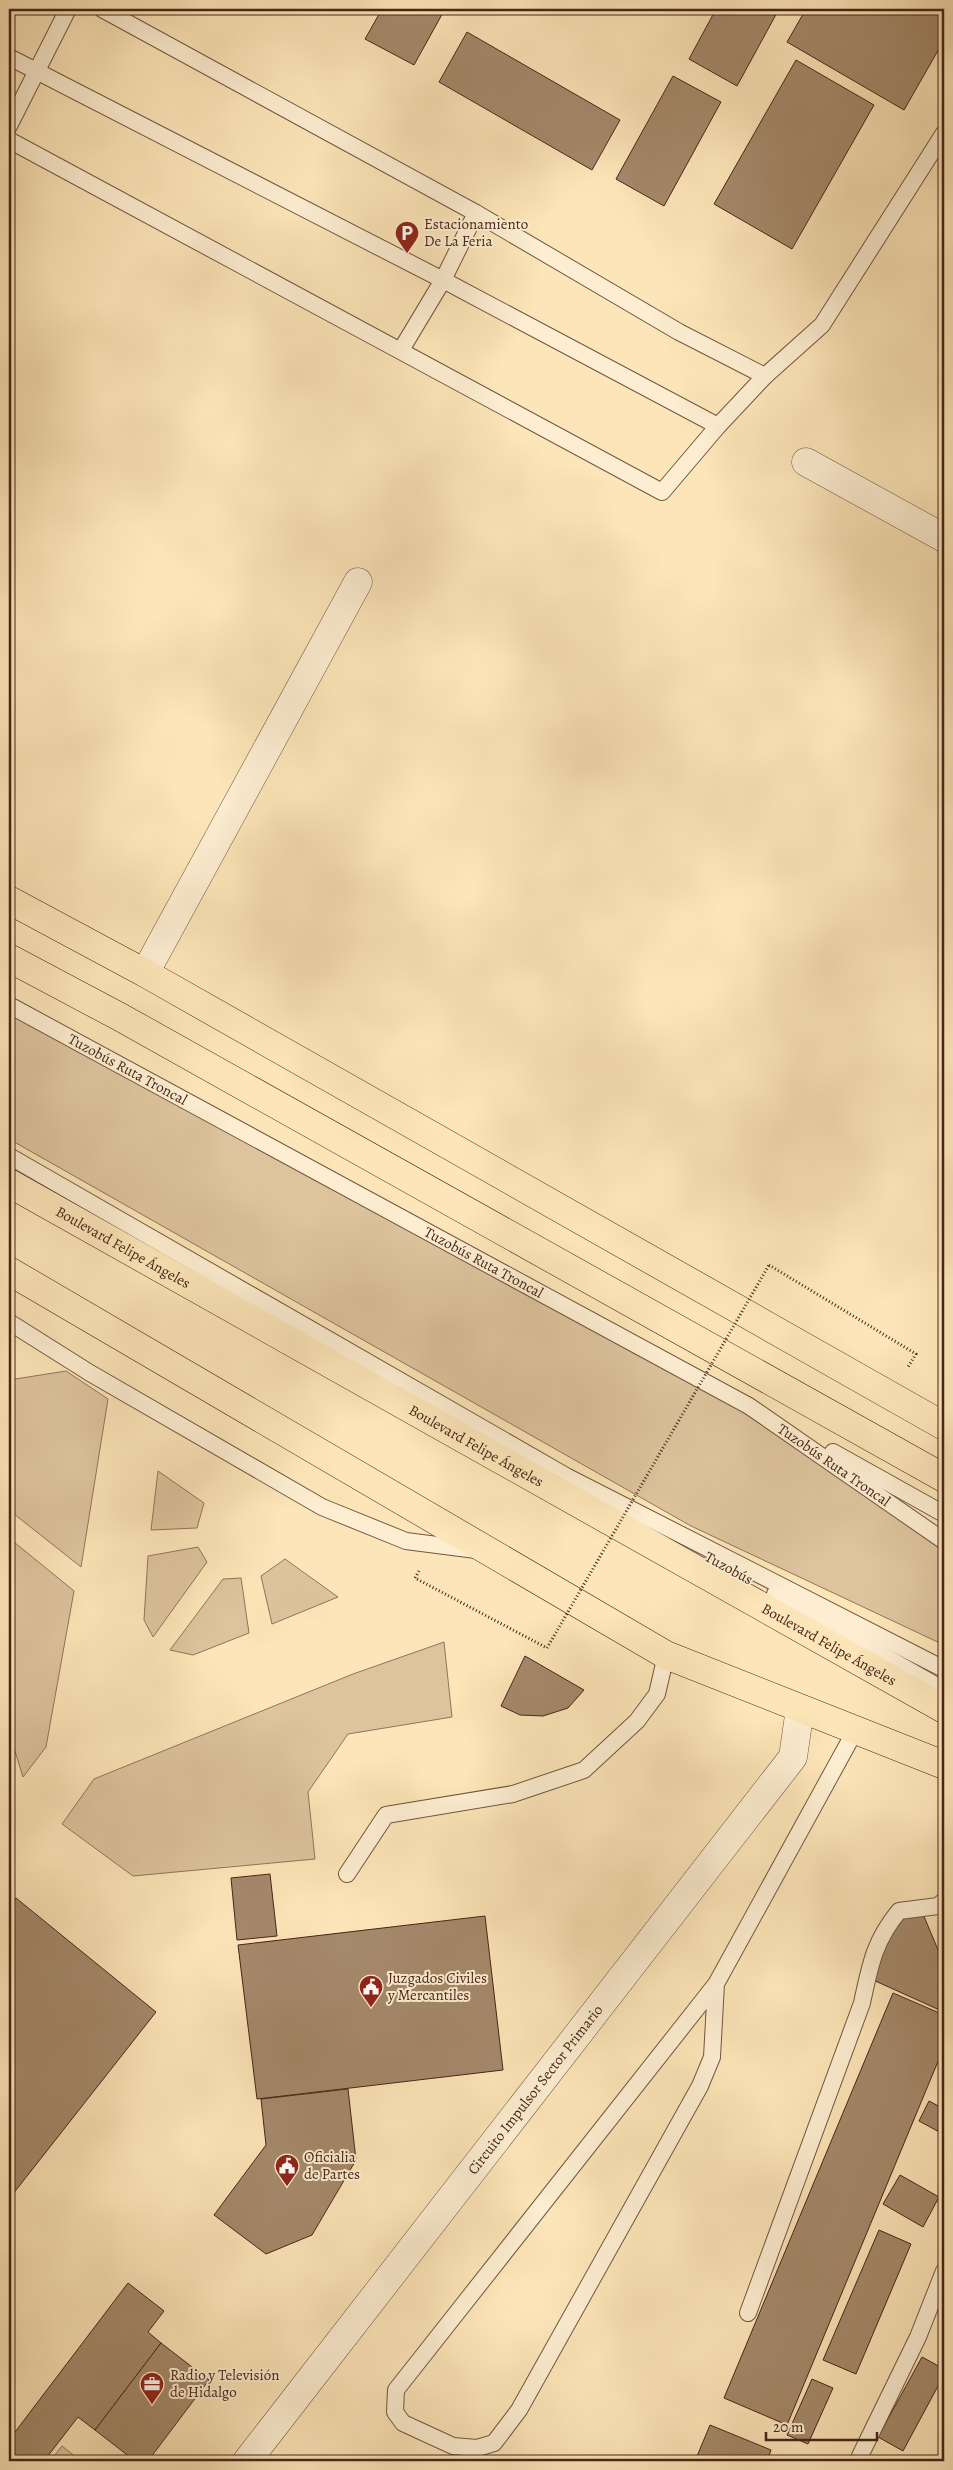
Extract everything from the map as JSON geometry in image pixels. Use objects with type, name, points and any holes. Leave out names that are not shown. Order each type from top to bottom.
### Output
[{"type":"main road","points":[[9,900],[145,973],[941,1417]]},
{"type":"main road","points":[[9,958],[120,1017],[944,1478]]},
{"type":"main road","name":"Boulevard Felipe Ángeles","points":[[9,1183],[944,1710]]},
{"type":"main road","points":[[9,1271],[666,1655],[855,1732],[944,1765]]},
{"type":"street","points":[[806,462],[944,538]]},
{"type":"street","points":[[145,973],[358,582]]},
{"type":"street","name":"Circuito Impulsor Sector Primario","points":[[248,2461],[793,1757],[800,1709]]},
{"type":"lane","points":[[9,126],[68,9]]},
{"type":"lane","points":[[102,9],[476,213],[679,332],[765,376]]},
{"type":"lane","points":[[9,57],[443,280],[718,426]]},
{"type":"lane","points":[[9,140],[662,492],[718,426],[765,376],[822,325],[944,133]]},
{"type":"lane","points":[[401,350],[443,280],[476,213]]},
{"type":"lane","name":"Tuzobús Ruta Troncal","points":[[9,1005],[749,1406],[944,1541]]},
{"type":"lane","points":[[9,1156],[566,1476],[944,1669]]},
{"type":"lane","points":[[9,1322],[90,1373],[322,1507],[406,1541],[487,1551]]},
{"type":"lane","points":[[749,1406],[944,1514]]},
{"type":"lane","name":"Tuzobús","points":[[566,1476],[944,1690]]},
{"type":"lane","points":[[347,1874],[386,1815],[513,1794],[584,1770],[638,1721],[657,1694],[666,1655]]},
{"type":"lane","points":[[716,1984],[712,2057],[700,2086],[519,2410],[494,2443],[477,2448],[453,2446],[403,2423],[396,2412],[396,2390],[716,1984],[855,1732]]},
{"type":"lane","points":[[748,2313],[862,2003],[872,1954],[889,1924],[899,1911],[938,1906],[944,1901]]},
{"type":"lane","points":[[860,2456],[918,2337],[944,2271]]},
{"type":"path","points":[[420,1570],[415,1578],[547,1648],[769,1265],[916,1354],[906,1371]]},
{"type":"path","points":[[559,1623],[568,1628]]},
{"type":"shaded area","points":[[9,1013],[746,1412],[944,1550],[944,1645],[691,1526],[9,1139]]},
{"type":"shaded area","points":[[66,1371],[108,1399],[81,1567],[9,1510],[9,1380]]},
{"type":"shaded area","points":[[158,1471],[204,1503],[197,1528],[151,1530]]},
{"type":"shaded area","points":[[9,1538],[74,1591],[46,1747],[23,1777],[9,1732]]},
{"type":"shaded area","points":[[198,1547],[207,1562],[153,1637],[144,1620],[148,1556]]},
{"type":"shaded area","points":[[285,1559],[338,1597],[272,1624],[261,1576]]},
{"type":"shaded area","points":[[241,1578],[249,1633],[193,1655],[170,1650],[223,1579]]},
{"type":"shaded area","points":[[444,1642],[452,1717],[348,1734],[308,1792],[315,1859],[133,1876],[62,1824],[94,1779],[353,1674]]},
{"type":"shaded area","points":[[62,2446],[81,2461],[50,2461]]},
{"type":"building","points":[[382,9],[445,9],[414,65],[365,39]]},
{"type":"building","points":[[716,9],[779,9],[737,86],[689,59]]},
{"type":"building","points":[[806,9],[944,9],[944,40],[904,110],[787,42]]},
{"type":"building","points":[[467,32],[620,120],[592,170],[439,82]]},
{"type":"building","points":[[796,60],[874,105],[792,249],[714,204]]},
{"type":"building","points":[[673,76],[721,102],[664,206],[616,179]]},
{"type":"building","points":[[525,1656],[584,1690],[568,1708],[543,1716],[520,1715],[501,1706]]},
{"type":"building","points":[[270,1874],[277,1936],[237,1940],[231,1878]]},
{"type":"building","points":[[16,1898],[156,2012],[9,2199],[9,1908]]},
{"type":"building","points":[[901,1913],[923,1914],[941,1957],[944,1958],[944,2012],[871,1979]]},
{"type":"building","name":"Juzgados Civiles y Mercantiles","points":[[485,1916],[503,2070],[257,2099],[238,1945]]},
{"type":"building","points":[[893,1993],[944,2015],[944,2047],[787,2425],[724,2398]]},
{"type":"building","name":"Oficialia de Partes","points":[[348,2089],[356,2160],[312,2235],[266,2254],[214,2215],[266,2145],[261,2099]]},
{"type":"building","points":[[929,2101],[944,2109],[943,2134],[919,2121]]},
{"type":"building","points":[[900,2175],[939,2197],[923,2227],[883,2204]]},
{"type":"building","points":[[879,2230],[911,2244],[856,2374],[823,2360]]},
{"type":"building","points":[[128,2283],[164,2311],[148,2332],[161,2343],[95,2430],[78,2417],[44,2461],[9,2461],[9,2440]]},
{"type":"building","name":"Radio y Televisión de Hidalgo","points":[[161,2343],[209,2380],[148,2461],[135,2461],[95,2430]]},
{"type":"building","points":[[922,2357],[944,2369],[944,2375],[903,2451],[878,2437]]},
{"type":"building","points":[[812,2379],[833,2388],[808,2444],[787,2435]]},
{"type":"building","points":[[710,2425],[771,2450],[767,2461],[695,2461]]},
{"type":"building","points":[[944,2445],[944,2461],[935,2461]]},
{"type":"place","name":"Estacionamiento De La Feria","points":[[407,254]]},
{"type":"place","name":"Juzgados Civiles y Mercantiles","points":[[371,2008]]},
{"type":"place","name":"Oficialia de Partes","points":[[287,2187]]},
{"type":"place","name":"Radio y Televisión de Hidalgo","points":[[152,2405]]}]
